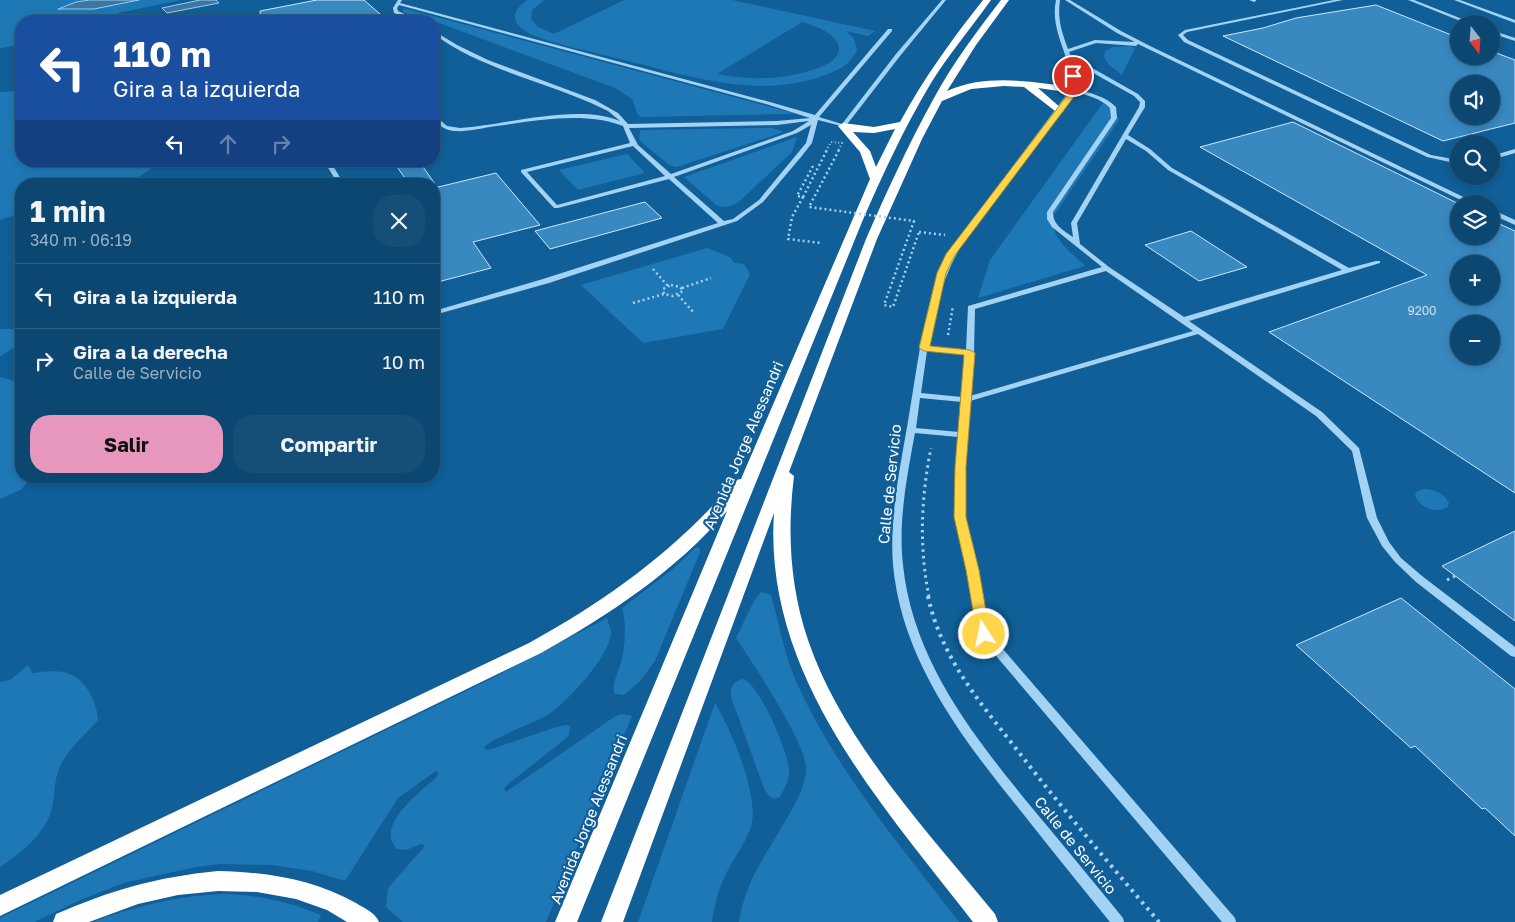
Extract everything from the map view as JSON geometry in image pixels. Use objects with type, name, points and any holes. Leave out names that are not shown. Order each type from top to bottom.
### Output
[{"type":"highway","name":"Avenida Jorge Alessandri","points":[[566,922],[752,469],[875,179],[934,72],[987,0]]},
{"type":"highway","points":[[612,922],[788,455],[874,234],[896,183],[938,100],[967,52],[1005,0]]},
{"type":"highway","points":[[938,100],[951,92],[975,85],[1002,83],[1073,90]]},
{"type":"highway","points":[[1023,85],[1042,95],[1059,111]]},
{"type":"highway","points":[[843,126],[874,131],[905,123]]},
{"type":"highway","points":[[843,126],[856,138],[865,151],[875,179]]},
{"type":"highway","points":[[788,455],[781,518],[784,570],[797,631],[810,668],[842,728],[875,778],[987,922]]},
{"type":"highway","points":[[0,906],[570,629],[633,589],[665,563],[702,529],[724,505],[752,469]]},
{"type":"highway","points":[[64,922],[136,894],[183,884],[223,880],[274,883],[304,890],[331,900],[368,922]]},
{"type":"street","points":[[403,15],[396,12],[395,8],[399,2],[768,103],[843,126],[944,0]]},
{"type":"street","points":[[1058,0],[1056,13],[1074,81],[1073,90],[1096,96],[1108,102],[1113,107],[1114,118],[1050,212],[1050,219],[1054,226],[1107,268],[1319,414],[1356,450],[1372,518],[1385,544],[1398,560],[1419,580],[1515,654]]},
{"type":"street","points":[[1068,0],[1148,47],[1456,195]]},
{"type":"street","points":[[1410,0],[1450,15]]},
{"type":"street","points":[[1456,0],[1515,22]]},
{"type":"street","points":[[671,176],[807,126],[816,118],[890,30]]},
{"type":"street","points":[[1500,34],[1515,40]]},
{"type":"street","points":[[440,37],[490,63],[581,97],[611,111],[627,126],[634,144],[723,224]]},
{"type":"street","points":[[1066,54],[1095,41],[1129,42],[1148,47]]},
{"type":"street","name":"Calle de Servicio","points":[[1073,90],[950,254],[942,273],[924,348],[911,430],[898,538],[898,566],[904,602],[921,656],[937,688],[980,752],[1118,922]]},
{"type":"street","points":[[440,123],[444,127],[458,129],[542,119],[582,117],[606,118],[627,126],[777,123],[816,118]]},
{"type":"street","points":[[440,311],[546,281],[735,220],[761,201],[809,143],[816,118]]},
{"type":"street","points":[[1125,136],[1148,150],[1170,169],[1348,271]]},
{"type":"street","points":[[1500,155],[1515,151]]},
{"type":"street","points":[[1500,216],[1515,223]]},
{"type":"street","points":[[1183,320],[1378,262]]},
{"type":"street","points":[[1107,268],[971,308],[970,353],[962,435],[960,517],[973,570],[984,634],[1230,922]]},
{"type":"street","points":[[917,394],[964,400],[1198,332]]},
{"type":"street","points":[[924,348],[970,353]]},
{"type":"street","points":[[911,430],[962,435]]},
{"type":"lane","points":[[1341,0],[1185,31],[1180,35],[1186,41],[1429,156],[1450,160]]},
{"type":"lane","points":[[1066,54],[1136,95],[1143,102],[1074,223],[1077,244]]},
{"type":"lane","points":[[634,144],[522,171],[556,207],[671,176]]},
{"type":"lane","points":[[331,167],[337,178]]},
{"type":"path","points":[[821,243],[788,239],[792,218],[832,142],[842,143],[810,207],[914,221],[884,305],[893,307],[919,232],[962,238]]},
{"type":"path","points":[[652,269],[668,286]]},
{"type":"path","points":[[664,294],[662,291],[668,286],[682,288],[711,278]]},
{"type":"path","points":[[633,303],[664,294],[678,295],[682,292],[682,288]]},
{"type":"path","points":[[678,295],[694,313]]},
{"type":"path","points":[[946,350],[954,298]]},
{"type":"path","points":[[934,432],[925,473],[920,536],[934,614],[947,651],[977,699],[1050,794],[1159,922]]},
{"type":"shaded area","points":[[0,0],[90,0],[63,6],[64,10],[94,9],[139,0],[181,0],[118,13],[120,15],[15,15],[15,46],[0,48]]},
{"type":"shaded area","points":[[90,0],[139,0],[94,9],[58,9],[76,2]]},
{"type":"shaded area","points":[[200,0],[216,0],[219,3],[167,13],[162,8]]},
{"type":"shaded area","points":[[527,0],[544,0],[532,10],[531,19],[538,27],[554,34],[624,0],[732,0],[875,31],[868,36],[846,31],[854,39],[857,50],[848,63],[840,69],[799,82],[773,86],[747,85],[694,77],[574,48],[532,35],[521,27],[515,19],[517,10]],"holes":[[[802,22],[816,26],[834,38],[838,45],[839,52],[834,59],[824,65],[787,76],[752,78],[717,74]]]},
{"type":"shaded area","points":[[403,8],[429,15],[410,15],[403,12]]},
{"type":"shaded area","points":[[440,18],[793,114],[641,117],[638,115],[632,99],[615,88],[440,23]]},
{"type":"shaded area","points":[[1129,46],[1135,48],[1122,75],[1108,64],[1104,57],[1105,51],[1113,47]]},
{"type":"shaded area","points":[[15,91],[15,167],[152,167],[150,170],[136,178],[15,178],[15,215],[0,220],[0,92]]},
{"type":"shaded area","points":[[1103,103],[1114,110],[1119,120],[1052,218],[1055,232],[1059,239],[1085,266],[978,298],[990,260]]},
{"type":"shaded area","points":[[772,128],[784,132],[677,167],[669,165],[639,140],[640,130]]},
{"type":"shaded area","points":[[797,137],[792,152],[735,204],[726,207],[716,205],[684,177]]},
{"type":"shaded area","points":[[627,154],[645,173],[578,190],[559,170]]},
{"type":"shaded area","points":[[707,248],[730,257],[734,263],[744,264],[750,274],[723,329],[643,343],[581,285]]},
{"type":"shaded area","points":[[0,329],[15,329],[15,347],[0,356]]},
{"type":"shaded area","points":[[0,377],[15,381],[15,483],[27,483],[22,489],[0,499]]},
{"type":"shaded area","points":[[1423,489],[1441,494],[1449,503],[1448,507],[1433,510],[1424,506],[1417,500],[1415,495],[1416,492]]},
{"type":"shaded area","points":[[699,547],[700,552],[655,661],[640,681],[624,695],[615,694],[614,683],[621,663],[624,643],[625,621],[622,608],[674,568],[695,548]]},
{"type":"shaded area","points":[[761,592],[771,595],[791,669],[811,712],[829,744],[891,835],[959,922],[739,922],[748,887],[795,804],[803,787],[806,769],[804,757],[789,723],[736,638],[754,601]]},
{"type":"shaded area","points":[[607,618],[611,629],[609,643],[595,666],[575,691],[546,716],[484,747],[487,750],[492,749],[556,727],[570,726],[569,735],[504,788],[506,792],[614,717],[621,714],[632,716],[546,922],[403,922],[386,907],[388,888],[425,846],[421,844],[406,850],[397,849],[391,840],[391,830],[402,810],[436,778],[439,773],[436,771],[398,798],[345,881],[312,871],[272,865],[220,864],[196,867],[123,883],[78,901],[34,922],[0,922],[0,918],[491,679]]},
{"type":"shaded area","points":[[28,665],[32,673],[56,671],[70,674],[77,678],[83,683],[94,701],[98,720],[75,744],[61,765],[56,780],[52,807],[45,825],[39,834],[24,849],[0,867],[0,682],[10,680]]},
{"type":"shaded area","points":[[744,679],[751,685],[766,708],[774,723],[785,753],[789,775],[787,784],[780,797],[774,799],[768,795],[764,788],[731,697],[733,685],[737,681]]},
{"type":"shaded area","points":[[715,703],[729,729],[748,781],[753,814],[751,827],[722,883],[716,899],[712,922],[638,922]]},
{"type":"shaded area","points":[[224,894],[274,900],[298,906],[321,915],[318,922],[92,922],[124,911],[173,899]]},
{"type":"building","points":[[317,0],[364,0],[381,15],[260,15],[260,11]]},
{"type":"building","points":[[1376,5],[1450,34],[1450,65],[1500,65],[1500,54],[1515,60],[1515,123],[1467,135],[1450,135],[1450,139],[1443,141],[1223,36],[1263,28],[1296,18]]},
{"type":"building","points":[[1293,122],[1450,200],[1450,245],[1500,245],[1500,224],[1515,231],[1515,493],[1269,332],[1427,275],[1200,147]]},
{"type":"building","points":[[397,167],[423,167],[431,178],[405,178]]},
{"type":"building","points":[[496,173],[540,225],[473,242],[491,268],[440,281],[440,187]]},
{"type":"building","points":[[645,202],[662,218],[550,249],[535,231]]},
{"type":"building","points":[[1191,231],[1247,267],[1199,281],[1145,245]]},
{"type":"building","points":[[1515,531],[1515,621],[1442,566]]},
{"type":"building","points":[[1401,598],[1515,689],[1515,836],[1485,808],[1482,809],[1415,746],[1411,748],[1296,645]]},
{"type":"route","points":[[984,634],[973,570],[960,517],[960,467],[964,400],[970,353],[924,348],[934,300],[950,254],[1070,98],[1074,85],[1073,76]]}]
